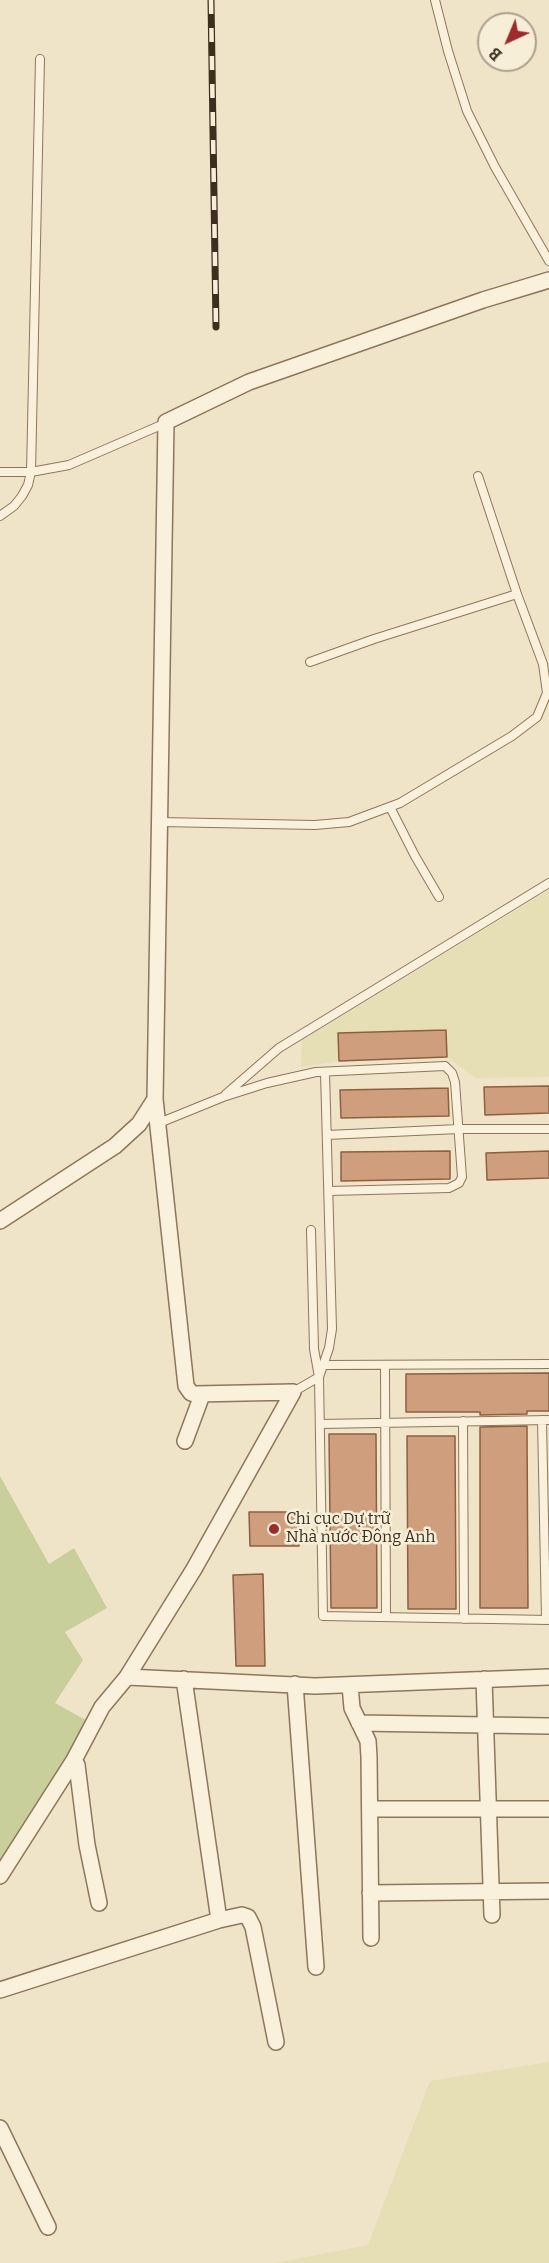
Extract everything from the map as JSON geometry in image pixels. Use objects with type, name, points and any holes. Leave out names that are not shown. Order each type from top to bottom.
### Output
[{"type":"street","points":[[292,1392],[202,1395],[191,1393],[186,1386],[156,1099],[166,423],[249,382],[483,300],[549,280]]},
{"type":"street","points":[[0,1221],[115,1146],[139,1124],[156,1099]]},
{"type":"street","points":[[0,1876],[74,1760],[102,1707],[127,1677],[194,1569],[292,1392]]},
{"type":"street","points":[[185,1441],[202,1395]]},
{"type":"street","points":[[127,1677],[295,1684],[549,1677]]},
{"type":"street","points":[[184,1679],[219,1920]]},
{"type":"street","points":[[484,1679],[492,1915]]},
{"type":"street","points":[[295,1684],[316,1966]]},
{"type":"street","points":[[350,1684],[352,1708],[368,1741],[370,1938]]},
{"type":"street","points":[[359,1723],[549,1726]]},
{"type":"street","points":[[74,1760],[77,1766],[87,1845],[99,1903]]},
{"type":"street","points":[[370,1809],[549,1809]]},
{"type":"street","points":[[370,1893],[549,1891]]},
{"type":"street","points":[[0,1990],[219,1920],[242,1915],[248,1917],[252,1922],[276,2042]]},
{"type":"street","points":[[0,2128],[48,2227]]},
{"type":"lane","points":[[435,0],[467,111],[495,167],[549,261]]},
{"type":"lane","points":[[0,516],[14,506],[22,496],[31,472],[40,58]]},
{"type":"lane","points":[[0,472],[31,472],[69,465],[166,423]]},
{"type":"lane","points":[[160,822],[315,825],[349,822],[400,803],[512,736],[537,717],[548,693],[543,664],[478,476]]},
{"type":"lane","points":[[310,662],[385,635],[517,594]]},
{"type":"lane","points":[[390,807],[439,897]]},
{"type":"lane","points":[[223,1097],[279,1048],[549,883]]},
{"type":"lane","points":[[159,1123],[223,1097],[267,1083],[325,1072],[445,1065],[452,1072],[455,1082],[462,1178],[449,1188],[329,1191]]},
{"type":"lane","points":[[292,1392],[319,1377],[332,1329],[325,1072]]},
{"type":"lane","points":[[327,1135],[459,1129],[549,1129]]},
{"type":"lane","points":[[311,1230],[314,1349],[319,1377],[323,1616],[548,1620],[546,1420],[320,1424]]},
{"type":"lane","points":[[324,1365],[549,1364]]},
{"type":"lane","points":[[385,1366],[386,1617]]},
{"type":"lane","points":[[463,1421],[464,1619]]},
{"type":"shaded area","points":[[549,890],[549,1077],[475,1078],[447,1057],[446,1030],[338,1033],[339,1061],[301,1067],[302,1040]]},
{"type":"shaded area","points":[[549,2062],[549,2263],[276,2263],[368,2245],[430,2081]]},
{"type":"green space","points":[[0,1476],[49,1564],[74,1548],[107,1608],[65,1632],[83,1660],[55,1703],[93,1724],[0,1873]]},
{"type":"building","points":[[446,1030],[447,1057],[339,1061],[338,1033]]},
{"type":"building","points":[[549,1086],[549,1113],[485,1115],[484,1087]]},
{"type":"building","points":[[448,1088],[449,1116],[341,1118],[340,1090]]},
{"type":"building","points":[[450,1151],[450,1179],[341,1181],[341,1152]]},
{"type":"building","points":[[549,1151],[549,1178],[487,1180],[486,1153]]},
{"type":"building","points":[[549,1373],[549,1411],[480,1415],[480,1412],[406,1412],[406,1374]]},
{"type":"building","points":[[527,1426],[528,1608],[480,1608],[480,1427]]},
{"type":"building","points":[[329,1434],[376,1434],[377,1608],[331,1608]]},
{"type":"building","points":[[407,1436],[455,1436],[456,1609],[408,1609]]},
{"type":"building","name":"Chi cục Dự trữ Nhà nước Đông Anh","points":[[249,1512],[299,1512],[299,1546],[250,1546]]},
{"type":"building","points":[[263,1574],[265,1666],[236,1666],[233,1575]]},
{"type":"railway","points":[[211,0],[216,327]]},
{"type":"place","name":"Chi cục Dự trữ Nhà nước Đông Anh","points":[[274,1529]]}]
